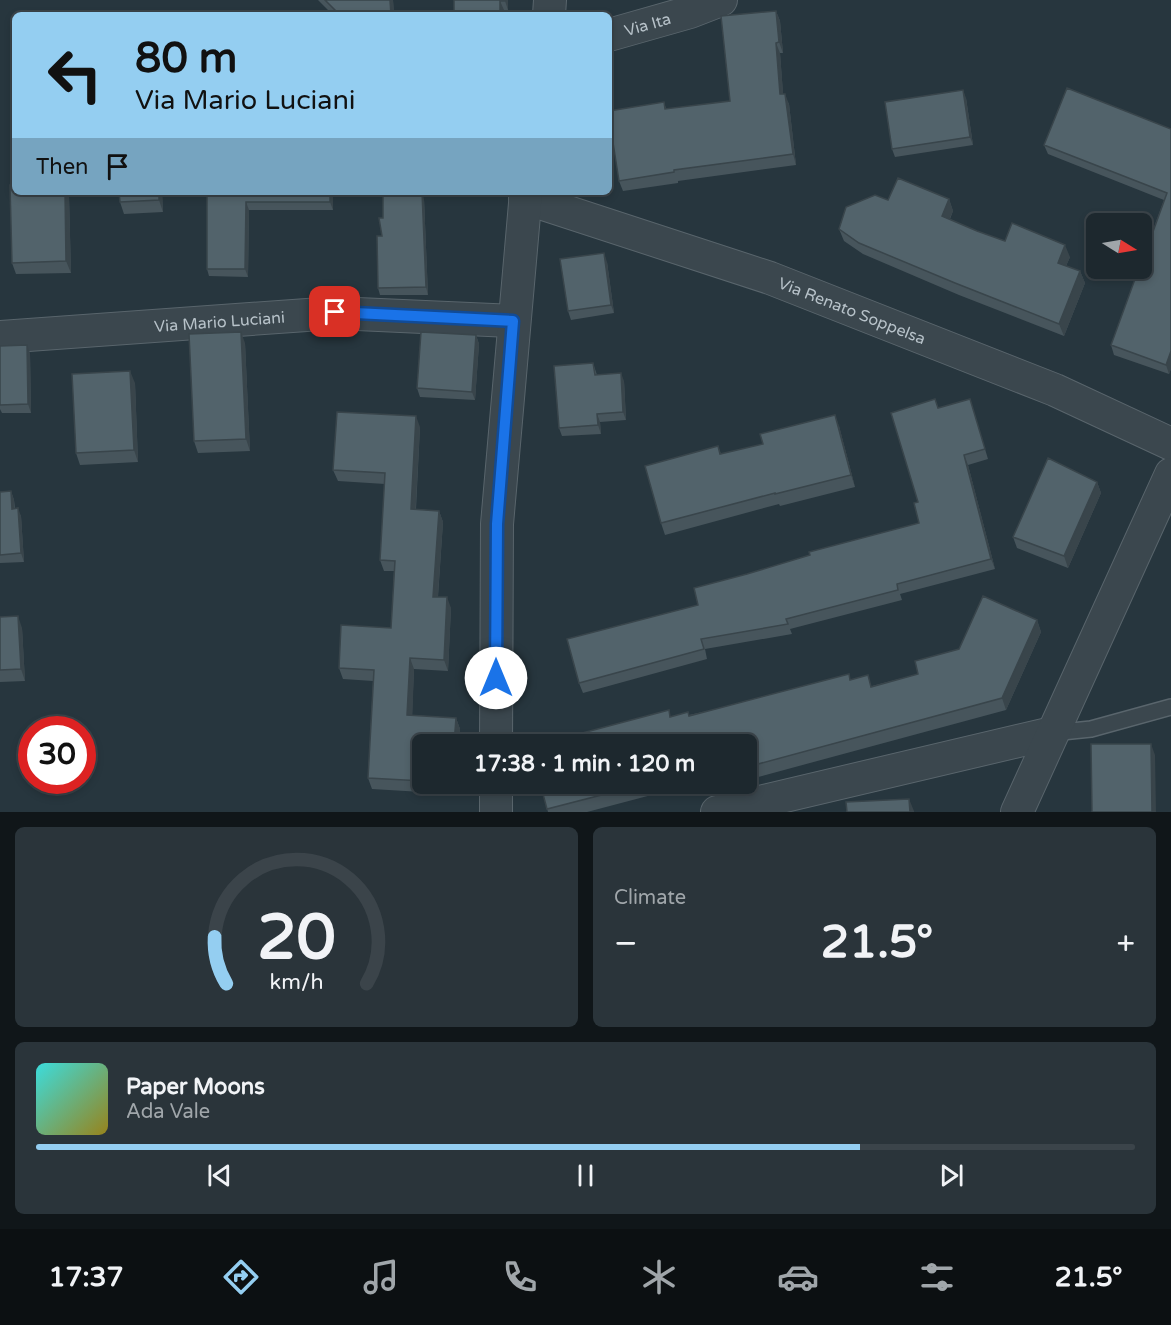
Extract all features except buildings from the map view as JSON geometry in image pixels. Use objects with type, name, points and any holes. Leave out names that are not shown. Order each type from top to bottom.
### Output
[{"type":"street","name":"Via Ita","points":[[612,34],[690,12],[721,0]]},
{"type":"street","points":[[496,734],[497,524],[525,195]]},
{"type":"street","name":"Via Renato Soppelsa","points":[[525,195],[781,282],[1055,390],[1171,444]]},
{"type":"street","name":"Via Mario Luciani","points":[[0,337],[335,312],[513,321]]},
{"type":"street","points":[[1017,812],[1171,474]]},
{"type":"street","points":[[717,812],[1052,734]]},
{"type":"street","points":[[496,794],[496,812]]},
{"type":"lane","points":[[1052,734],[1091,729],[1171,707]]},
{"type":"route","points":[[335,312],[513,321],[497,524],[496,678]]}]
